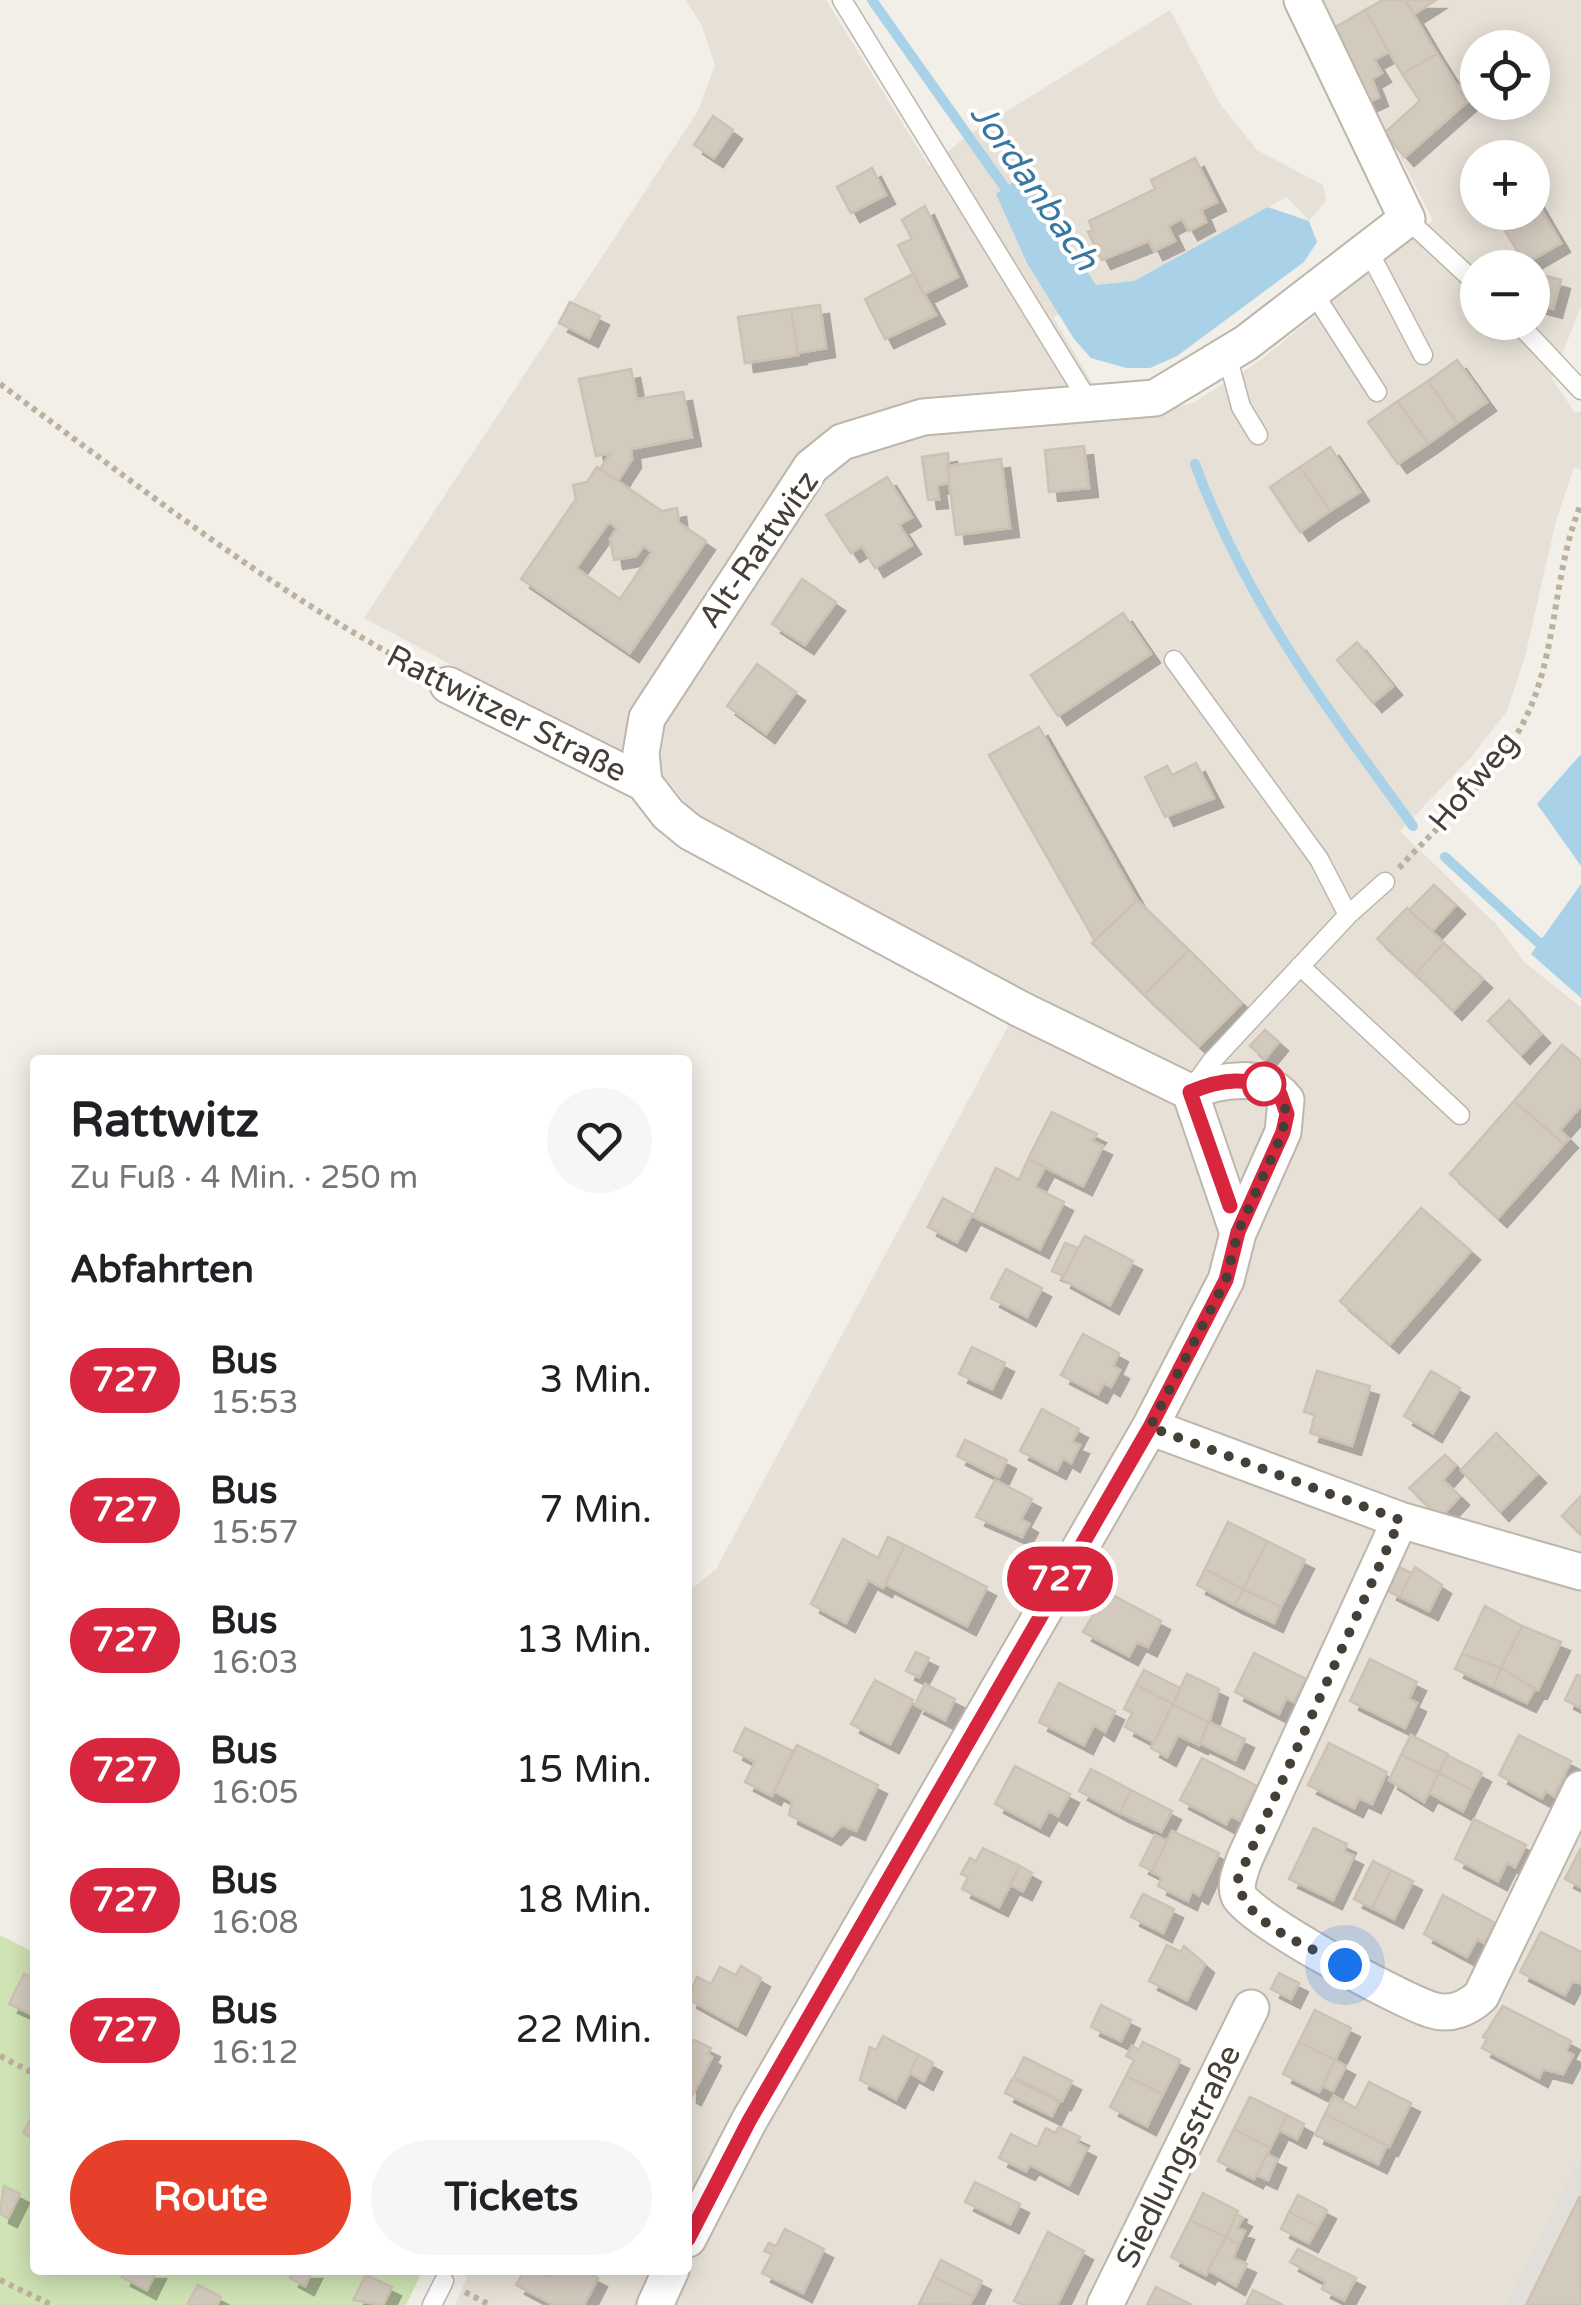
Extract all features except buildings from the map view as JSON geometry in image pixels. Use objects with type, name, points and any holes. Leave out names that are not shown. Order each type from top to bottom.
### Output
[{"type":"street","points":[[1302,0],[1407,220]]},
{"type":"street","name":"Alt-Rattwitz","points":[[644,784],[641,753],[647,718],[811,467],[842,442],[884,426],[924,417],[1155,398],[1227,355],[1407,220]]},
{"type":"street","name":"Rattwitzer Straße","points":[[448,685],[644,784],[668,814],[690,832],[1020,1009],[1190,1092]]},
{"type":"street","points":[[692,2230],[749,2121],[1150,1427],[1226,1280],[1238,1232],[1283,1132],[1286,1100],[1264,1084],[1232,1080],[1190,1092],[1238,1232]]},
{"type":"street","points":[[1150,1427],[1400,1520],[1581,1572]]},
{"type":"street","points":[[1400,1520],[1245,1858],[1238,1895],[1249,1908],[1286,1934],[1434,2011],[1468,2008],[1482,1996],[1581,1790]]},
{"type":"street","name":"Siedlungsstraße","points":[[1104,2305],[1251,2008]]},
{"type":"street","points":[[655,2305],[670,2275]]},
{"type":"lane","points":[[842,0],[1089,402]]},
{"type":"lane","points":[[1407,220],[1460,269]]},
{"type":"lane","points":[[1368,250],[1423,355]]},
{"type":"lane","points":[[1313,292],[1377,392]]},
{"type":"lane","points":[[1534,340],[1581,390]]},
{"type":"lane","points":[[1227,355],[1241,407],[1258,435]]},
{"type":"lane","points":[[1174,660],[1319,859],[1348,916]]},
{"type":"lane","points":[[1190,1092],[1210,1062],[1348,916],[1386,882]]},
{"type":"lane","points":[[1300,966],[1460,1115]]},
{"type":"lane","points":[[432,2305],[444,2280]]},
{"type":"path","name":"Rattwitzer Straße","points":[[0,384],[207,541],[356,636],[448,685]]},
{"type":"path","name":"Hofweg","points":[[1386,882],[1488,769],[1531,707],[1546,655],[1564,544],[1581,504]]},
{"type":"path","points":[[0,2056],[30,2071]]},
{"type":"path","points":[[0,2280],[52,2305]]},
{"type":"shaded area","points":[[686,0],[826,0],[929,166],[970,134],[1170,10],[1220,104],[1257,150],[1323,185],[1326,201],[1309,221],[1287,197],[1134,281],[1053,317],[1115,421],[1193,403],[1258,362],[1433,220],[1318,0],[1581,0],[1581,307],[1552,379],[1575,413],[1581,412],[1581,470],[1574,467],[1556,521],[1525,656],[1507,711],[1472,756],[1400,831],[1496,924],[1525,963],[1581,1007],[1581,2153],[1506,2305],[455,2305],[467,2277],[463,2275],[692,2275],[692,1589],[716,1569],[1026,993],[696,816],[667,780],[364,618],[698,111],[715,65],[702,26]]},
{"type":"shaded area","points":[[1581,2153],[1581,2305],[1506,2305]]},
{"type":"green space","points":[[0,1935],[30,1950],[30,2275],[421,2275],[406,2305],[0,2305]]},
{"type":"water","points":[[1014,181],[1032,188],[1096,285],[1134,281],[1268,207],[1309,221],[1317,242],[1304,262],[1177,356],[1150,368],[1126,368],[1091,358],[1074,339],[1027,263],[996,194]]},
{"type":"water","points":[[1581,754],[1581,866],[1537,804]]},
{"type":"water","points":[[1581,884],[1581,998],[1531,954]]},
{"type":"waterway","name":"Jordanbach","points":[[872,0],[1010,195]]},
{"type":"waterway","name":"Jordanbach","points":[[1195,464],[1264,609],[1319,696],[1413,826]]},
{"type":"waterway","name":"Jordanbach","points":[[1445,857],[1539,943],[1551,942]]},
{"type":"bus line","name":"727","points":[[692,2231],[749,2121],[1150,1427],[1226,1280],[1238,1232],[1271,1165],[1287,1114],[1286,1100],[1264,1084],[1232,1080],[1190,1092],[1230,1206]]},
{"type":"route","points":[[1264,1084],[1286,1100],[1283,1132],[1238,1232],[1226,1280],[1150,1427],[1400,1520],[1238,1879],[1238,1895],[1249,1908],[1286,1934],[1345,1965]]}]
